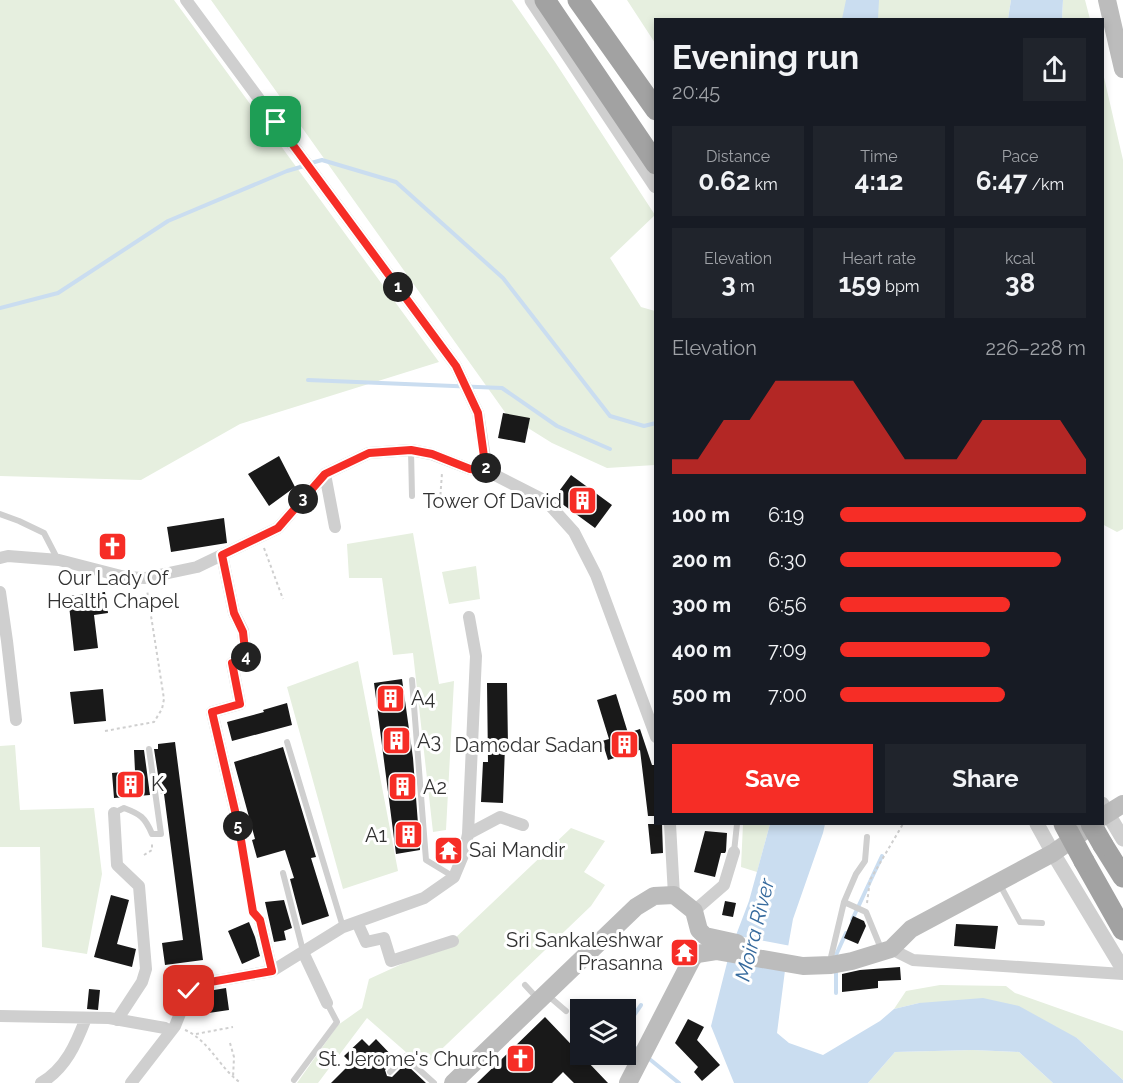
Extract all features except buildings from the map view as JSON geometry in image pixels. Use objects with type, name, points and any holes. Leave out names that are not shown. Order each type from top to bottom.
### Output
[{"type":"highway","points":[[545,0],[654,161]]},
{"type":"highway","points":[[578,0],[654,107]]},
{"type":"highway","points":[[1104,817],[1123,877]]},
{"type":"highway","points":[[1065,825],[1123,930]]},
{"type":"main road","points":[[1107,0],[1123,69]]},
{"type":"main road","points":[[699,930],[716,945],[831,965],[852,961],[887,950],[911,928],[1053,853],[1089,825]]},
{"type":"main road","points":[[453,1083],[636,907],[654,896],[674,895],[694,911],[699,930],[697,944],[692,959],[628,1083]]},
{"type":"main road","points":[[692,959],[716,945]]},
{"type":"main road","points":[[804,960],[831,957],[852,961]]},
{"type":"street","points":[[186,0],[456,366],[478,413],[486,471]]},
{"type":"street","points":[[532,0],[654,183]]},
{"type":"street","points":[[0,558],[8,556],[59,560],[125,577],[145,578],[196,567],[278,528],[325,474],[369,453],[411,450],[443,458],[470,469],[486,471],[546,501],[574,532],[596,576],[652,720]]},
{"type":"street","points":[[325,474],[335,527]]},
{"type":"street","points":[[222,555],[234,613],[243,632],[246,659],[232,663],[240,704],[212,712],[239,828]]},
{"type":"street","points":[[0,592],[16,720]]},
{"type":"street","points":[[131,1083],[173,1028],[189,991],[199,984],[272,971],[343,927],[424,898],[454,877],[464,853],[468,834],[476,656],[469,617]]},
{"type":"street","points":[[114,813],[117,865],[140,886],[146,969],[142,982],[117,1020]]},
{"type":"street","points":[[468,834],[500,817],[523,825]]},
{"type":"street","points":[[670,825],[674,895]]},
{"type":"street","points":[[1038,825],[1123,971]]},
{"type":"street","points":[[694,911],[724,885],[734,852]]},
{"type":"street","points":[[260,920],[272,971]]},
{"type":"street","points":[[357,922],[366,942],[384,938],[391,961],[453,941]]},
{"type":"street","points":[[887,950],[913,960],[1123,971]]},
{"type":"street","points":[[303,952],[327,1003]]},
{"type":"street","points":[[0,1016],[117,1020],[173,1028]]},
{"type":"street","points":[[42,1083],[64,1064],[76,1044],[86,1018]]},
{"type":"lane","points":[[411,450],[412,496]]},
{"type":"lane","points":[[0,514],[44,533],[59,560]]},
{"type":"lane","points":[[412,680],[426,860],[454,877]]},
{"type":"lane","points":[[287,742],[343,927]]},
{"type":"lane","points":[[114,813],[123,808],[140,814],[148,823],[152,834],[160,834],[149,749]]},
{"type":"lane","points":[[734,852],[737,825]]},
{"type":"lane","points":[[831,957],[844,902],[856,874],[865,861],[867,837]]},
{"type":"lane","points":[[283,873],[303,952]]},
{"type":"lane","points":[[999,882],[1020,922],[1042,923]]},
{"type":"lane","points":[[844,902],[866,912],[887,950]]},
{"type":"lane","points":[[525,985],[540,1000],[552,999],[566,1011]]},
{"type":"lane","points":[[294,1080],[337,1022],[327,1003]]},
{"type":"lane","points":[[390,1072],[406,1056],[434,1083]]},
{"type":"path","points":[[440,501],[443,458]]},
{"type":"path","points":[[259,537],[283,599]]},
{"type":"path","points":[[105,731],[154,722],[162,709],[164,699],[145,578]]},
{"type":"path","points":[[866,912],[870,880],[902,825]]},
{"type":"path","points":[[239,828],[253,912],[260,920]]},
{"type":"path","points":[[144,855],[152,850],[152,834]]},
{"type":"path","points":[[173,1028],[196,1035],[233,1027]]},
{"type":"path","points":[[196,1035],[233,1078],[241,1083]]},
{"type":"path","points":[[230,1043],[234,1057],[233,1078]]},
{"type":"green space","points":[[0,0],[174,0],[439,362],[240,424],[141,480],[0,476]]},
{"type":"green space","points":[[211,0],[512,0],[654,213],[610,258],[641,307],[654,311],[654,465],[607,468],[552,443],[507,415]]},
{"type":"green space","points":[[627,0],[1011,0],[1008,18],[654,18],[654,41]]},
{"type":"green space","points":[[1063,0],[1085,0],[1090,18],[1062,18]]},
{"type":"green space","points":[[1104,77],[1123,160],[1123,529],[1117,532],[1104,525]]},
{"type":"green space","points":[[413,533],[439,684],[454,681],[446,830],[433,832],[413,653],[393,655],[382,578],[349,578],[347,544]]},
{"type":"green space","points":[[476,566],[480,599],[449,604],[442,572]]},
{"type":"green space","points":[[358,661],[398,871],[343,889],[287,687]]},
{"type":"green space","points":[[15,745],[20,810],[94,808],[102,874],[87,954],[42,947],[40,847],[0,847],[0,746]]},
{"type":"green space","points":[[743,825],[770,825],[757,872],[741,867]]},
{"type":"green space","points":[[571,828],[605,841],[584,872],[605,885],[591,906],[423,1067],[367,1018],[318,1083],[297,1083],[338,1025],[362,1008],[369,979],[452,941]]},
{"type":"green space","points":[[940,985],[1006,986],[1015,993],[1123,1031],[1123,1080],[1077,1038],[919,1003],[894,1009],[906,991]]},
{"type":"green space","points":[[973,1050],[1019,1052],[1053,1083],[868,1083],[895,1052]]},
{"type":"water","points":[[846,0],[879,0],[878,18],[842,18]]},
{"type":"water","points":[[1011,0],[1063,0],[1062,18],[1008,18]]},
{"type":"water","name":"Moira River","points":[[770,825],[825,825],[793,919],[788,947],[777,1033],[789,1043],[823,1055],[880,1021],[894,1009],[919,1003],[983,998],[1019,1006],[1077,1038],[1123,1080],[1123,1083],[1053,1083],[1019,1052],[973,1050],[895,1052],[868,1083],[734,1083],[711,1026],[730,951],[749,901]]},
{"type":"pier","points":[[733,935],[791,946],[788,969],[725,957]]},
{"type":"waterway","points":[[311,163],[322,160],[396,182],[503,278],[610,416],[644,426],[654,424]]},
{"type":"waterway","points":[[0,308],[58,293],[168,221],[304,166]]},
{"type":"waterway","points":[[308,380],[502,388],[557,426],[610,449]]},
{"type":"waterway","points":[[852,920],[882,856]]},
{"type":"waterway","points":[[836,959],[846,933]]},
{"type":"waterway","points":[[836,969],[836,993]]},
{"type":"waterway","points":[[636,1012],[641,1005]]},
{"type":"waterway","points":[[647,1057],[679,1083]]},
{"type":"place","name":"Tower Of David","points":[[583,501]]},
{"type":"place","name":"Our Lady Of Health Chapel","points":[[113,547]]},
{"type":"place","name":"A4","points":[[390,698]]},
{"type":"place","name":"A3","points":[[396,741]]},
{"type":"place","name":"Damodar Sadan","points":[[624,745]]},
{"type":"place","name":"K","points":[[130,784]]},
{"type":"place","name":"A2","points":[[402,787]]},
{"type":"place","name":"A1","points":[[408,835]]},
{"type":"place","name":"Sai Mandir","points":[[448,850]]},
{"type":"place","name":"Sri Sankaleshwar Prasanna","points":[[684,952]]},
{"type":"place","name":"St. Jerome's Church","points":[[521,1059]]},
{"type":"route","points":[[189,991],[199,984],[272,971],[260,920],[253,912],[239,828],[212,712],[240,704],[232,663],[246,659],[243,632],[234,613],[222,555],[278,528],[325,474],[369,453],[411,450],[432,454],[470,469],[486,471],[478,413],[456,366],[276,122]]}]
